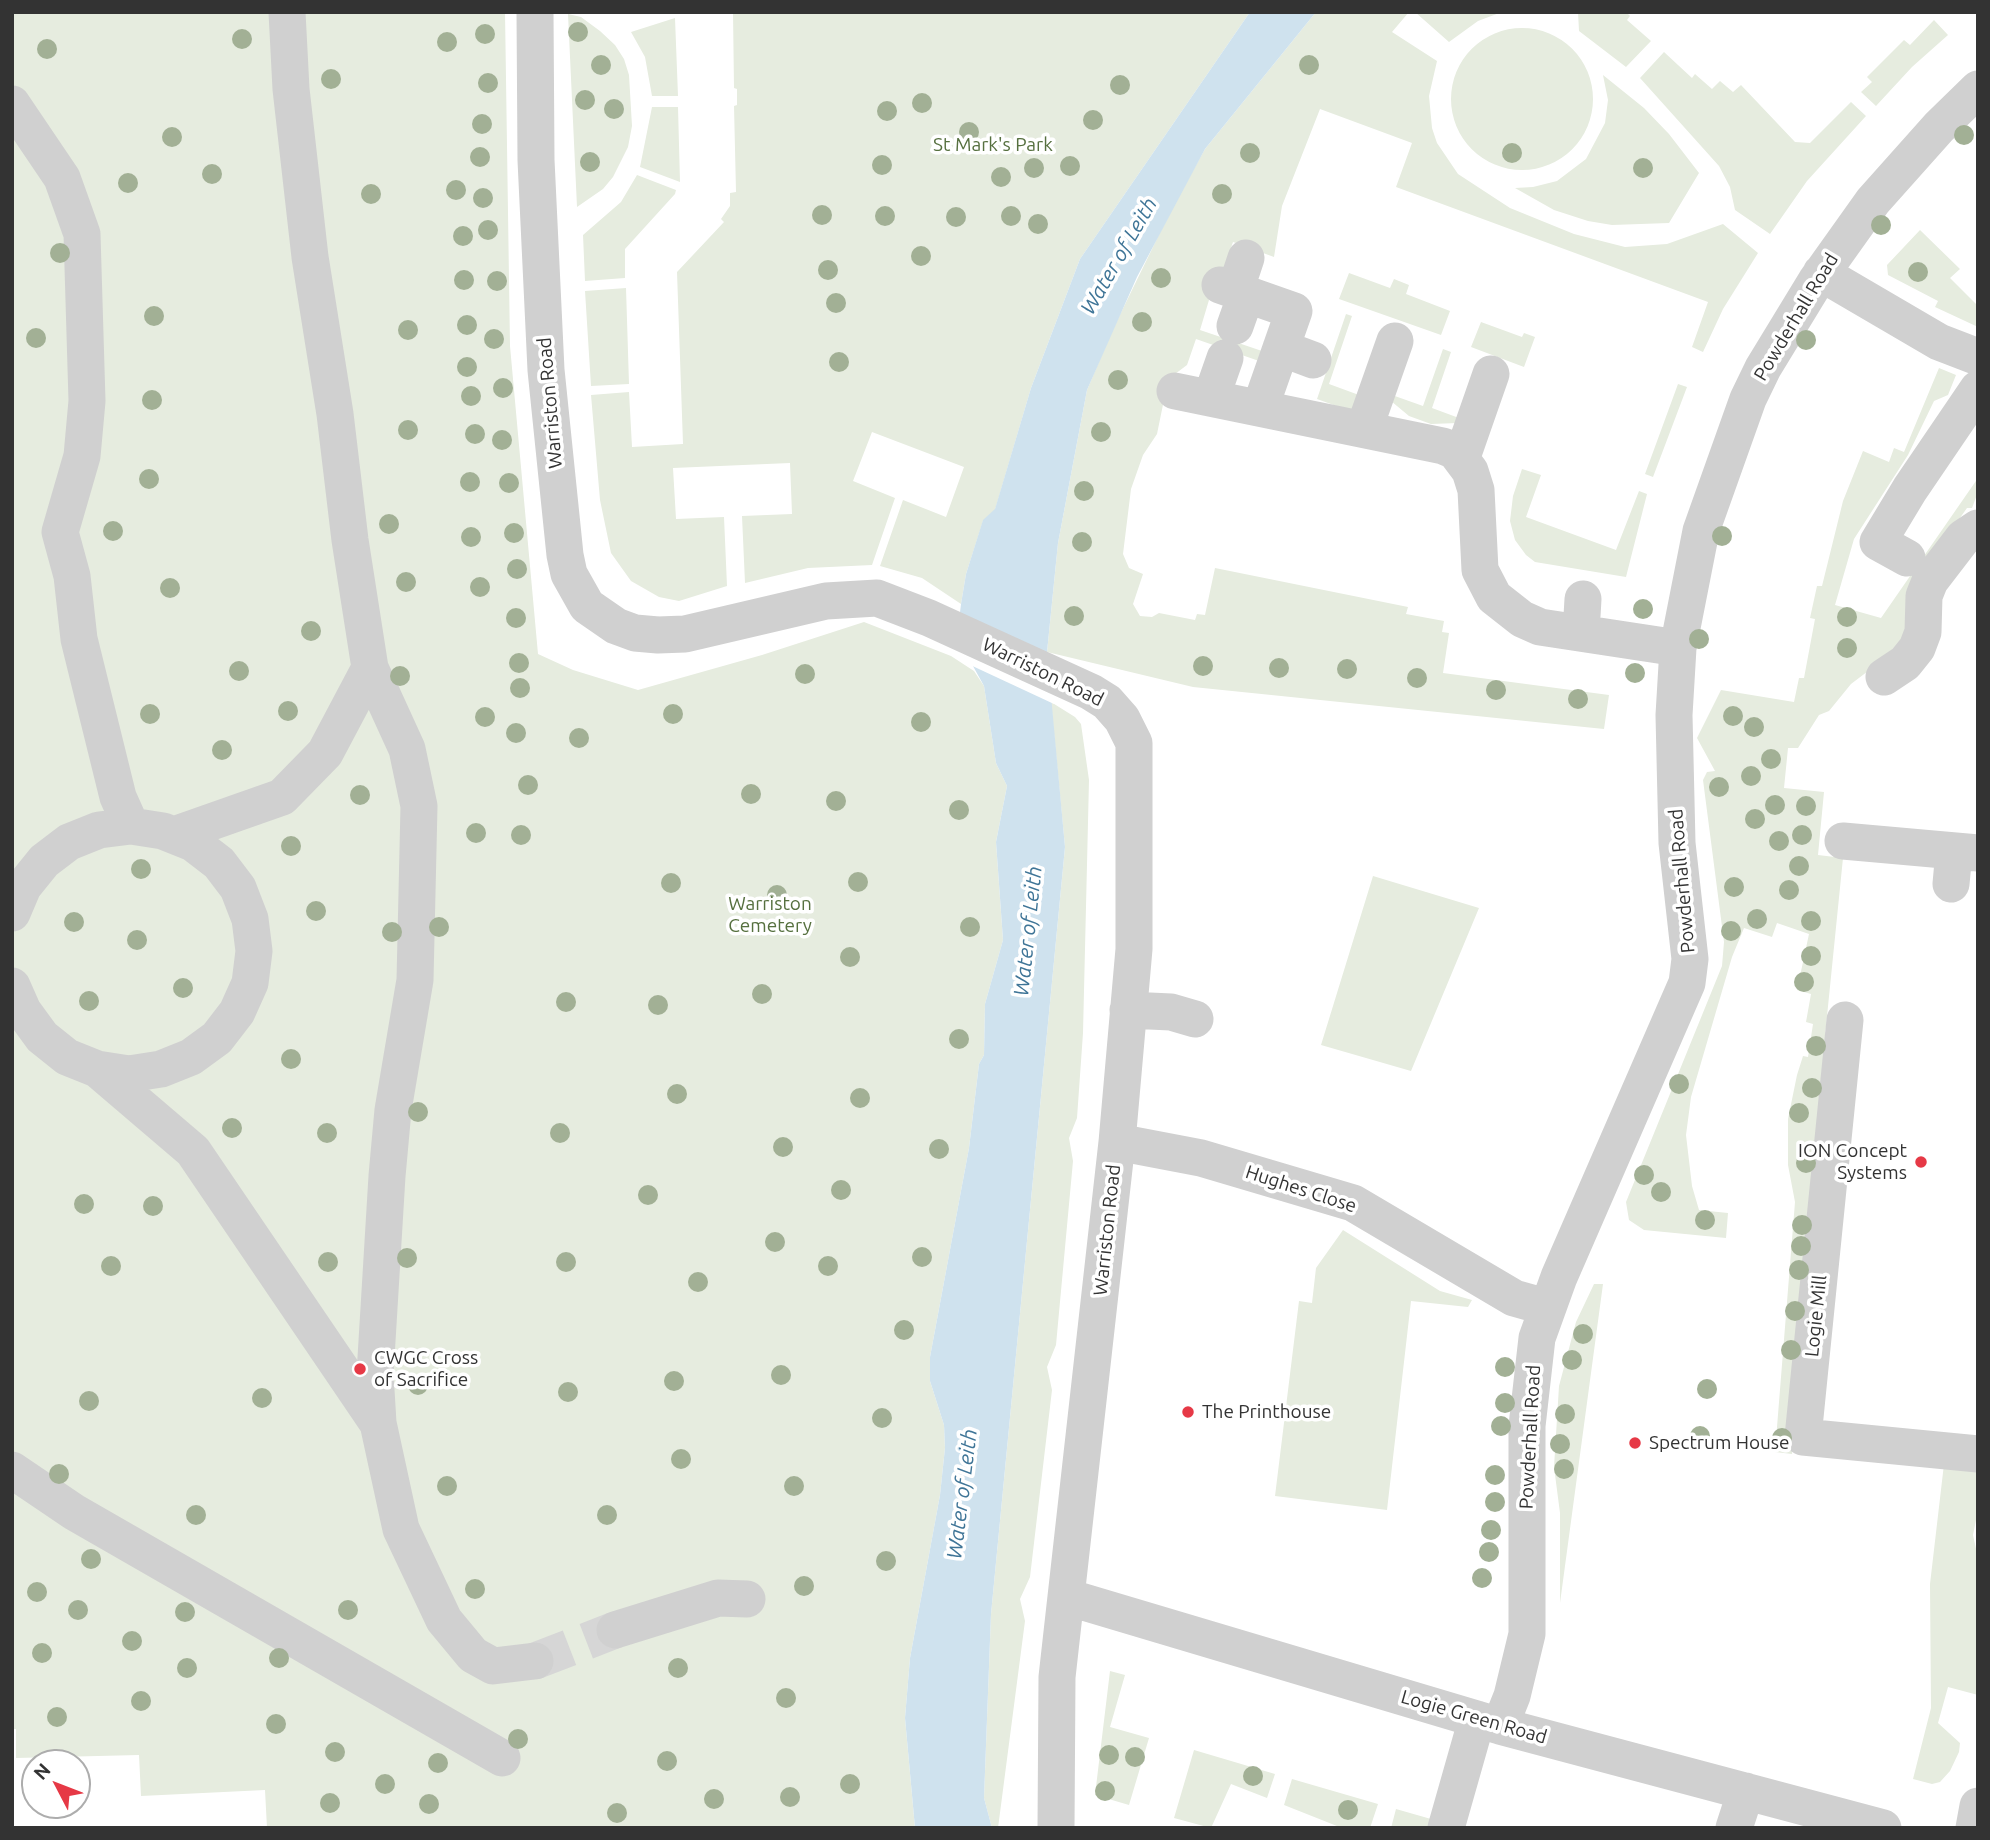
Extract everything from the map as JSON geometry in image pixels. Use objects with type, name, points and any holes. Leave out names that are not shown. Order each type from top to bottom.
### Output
[{"type":"street","points":[[287,12],[291,89],[310,257],[370,668],[407,749],[418,806],[415,980],[393,1111],[387,1176],[375,1374],[378,1423],[401,1529],[444,1620],[473,1655],[493,1666],[535,1661]]},
{"type":"street","name":"Warriston Road","points":[[535,12],[536,160],[546,370],[565,555],[576,589],[601,617],[626,630],[647,634],[685,634],[850,598],[877,598],[1071,682],[1100,698],[1113,709],[1129,730],[1137,755],[1134,949],[1117,1142],[1057,1677],[1056,1828]]},
{"type":"street","name":"Powderhall Road","points":[[1446,1828],[1488,1722],[1512,1696],[1527,1634],[1527,1426],[1537,1338],[1546,1307],[1687,983],[1690,959],[1677,843],[1674,779],[1678,648],[1701,531],[1715,440],[1821,273],[1873,201],[1916,131],[1978,89]]},
{"type":"street","points":[[12,104],[62,178],[82,234],[87,401],[82,456],[60,532],[72,576],[79,639],[116,817]]},
{"type":"street","points":[[1821,273],[1939,342],[1978,357]]},
{"type":"street","points":[[1211,398],[1234,302],[1294,311],[1297,354],[1260,408]]},
{"type":"street","points":[[1364,429],[1387,360]]},
{"type":"street","points":[[1907,558],[1878,542],[1917,477],[1978,389]]},
{"type":"street","points":[[1462,457],[1485,390]]},
{"type":"street","points":[[1175,391],[1443,446],[1462,457],[1476,490],[1480,562],[1485,583],[1530,639],[1582,616],[1678,648]]},
{"type":"street","points":[[1884,677],[1905,663],[1917,648],[1923,632],[1924,596],[1930,581],[1964,538],[1978,528]]},
{"type":"street","points":[[174,835],[282,797],[325,753],[370,668]]},
{"type":"street","points":[[12,913],[23,887],[44,861],[69,842],[116,817],[193,843],[219,863],[238,888],[250,919],[254,951],[250,983],[237,1012],[217,1038],[191,1057],[161,1069],[129,1074],[97,1069],[67,1057],[42,1037],[23,1011],[12,986]]},
{"type":"street","points":[[1843,841],[1961,863]]},
{"type":"street","points":[[1128,1010],[1171,1013],[1195,1019]]},
{"type":"street","name":"Logie Mill","points":[[1846,1020],[1803,1437],[1978,1454]]},
{"type":"street","points":[[97,1069],[193,1151],[378,1423]]},
{"type":"street","name":"Hughes Close","points":[[1117,1142],[1201,1158],[1353,1203],[1514,1298],[1546,1307]]},
{"type":"street","points":[[12,1470],[74,1512],[502,1758]]},
{"type":"street","name":"Logie Green Road","points":[[1067,1597],[1488,1722],[1883,1828]]},
{"type":"street","points":[[615,1630],[718,1598],[747,1599]]},
{"type":"street","points":[[1734,1828],[1746,1791]]},
{"type":"street","points":[[1975,1828],[1978,1806]]},
{"type":"green space","name":"Warriston Cemetery","points":[[12,12],[505,12],[510,346],[538,654],[573,670],[638,690],[762,655],[864,622],[951,656],[974,671],[984,686],[996,763],[1007,786],[996,842],[1003,940],[985,1004],[984,1055],[979,1064],[969,1148],[930,1357],[930,1381],[944,1425],[945,1448],[940,1495],[910,1658],[905,1718],[915,1828],[267,1828],[265,1790],[141,1796],[139,1755],[91,1756],[91,1749],[21,1749],[21,1758],[16,1758],[16,1729],[12,1729]]},
{"type":"green space","name":"St Mark's Park","points":[[733,12],[1250,12],[1080,259],[1031,388],[995,510],[983,521],[966,574],[961,604],[922,578],[880,566],[903,500],[946,517],[964,467],[872,432],[853,481],[895,498],[872,565],[808,568],[745,583],[742,516],[792,514],[790,463],[673,468],[676,519],[724,517],[727,586],[679,601],[659,597],[631,581],[611,553],[600,500],[591,395],[629,392],[632,447],[683,444],[677,272],[724,222],[721,219],[730,206],[730,193],[736,192],[734,106],[737,105],[737,89],[734,88]]},
{"type":"green space","points":[[1316,12],[1409,12],[1392,32],[1437,61],[1429,96],[1432,128],[1437,143],[1458,174],[1510,208],[1574,234],[1625,247],[1667,244],[1723,224],[1758,253],[1723,309],[1703,352],[1692,347],[1708,302],[1396,187],[1412,143],[1320,109],[1282,206],[1274,257],[1233,242],[1224,268],[1209,294],[1200,330],[1262,351],[1259,361],[1196,339],[1187,365],[1175,374],[1166,390],[1157,434],[1143,455],[1131,489],[1123,554],[1129,568],[1143,574],[1133,604],[1140,616],[1152,617],[1159,613],[1195,620],[1197,614],[1205,615],[1215,568],[1408,607],[1406,614],[1444,621],[1442,632],[1449,633],[1443,673],[1609,695],[1604,729],[1193,687],[1047,652],[1058,543],[1087,390],[1112,331],[1172,208],[1205,149]]},
{"type":"green space","points":[[1415,12],[1502,12],[1478,21],[1449,42]]},
{"type":"green space","points":[[1578,12],[1626,12],[1630,16],[1627,20],[1651,41],[1626,67],[1579,31]]},
{"type":"green space","points":[[568,14],[581,17],[600,31],[615,45],[624,59],[629,75],[632,126],[628,147],[613,177],[603,189],[577,207]]},
{"type":"green space","points":[[675,18],[678,96],[652,96],[645,57],[631,32]]},
{"type":"green space","points":[[1934,20],[1948,35],[1912,67],[1876,106],[1861,92],[1872,82],[1867,77],[1904,40],[1910,45]]},
{"type":"green space","points":[[1522,28],[1549,33],[1572,49],[1588,72],[1593,99],[1588,126],[1572,149],[1549,165],[1522,170],[1495,165],[1472,149],[1456,126],[1451,99],[1456,72],[1472,49],[1495,33]]},
{"type":"green space","points":[[1664,52],[1692,78],[1695,74],[1712,89],[1720,81],[1733,92],[1741,85],[1795,142],[1810,143],[1851,102],[1866,116],[1807,181],[1770,234],[1735,210],[1730,187],[1719,166],[1640,78]]},
{"type":"green space","points":[[1603,75],[1644,108],[1669,134],[1699,173],[1669,223],[1612,225],[1588,221],[1554,210],[1515,188],[1557,181],[1586,159],[1605,123],[1608,100]]},
{"type":"green space","points":[[652,107],[678,107],[680,182],[640,167]]},
{"type":"green space","points":[[637,175],[676,190],[675,194],[625,249],[625,278],[585,281],[583,235],[621,202]]},
{"type":"green space","points":[[1920,230],[1960,269],[1950,278],[1978,306],[1978,327],[1935,307],[1938,301],[1888,275],[1887,265]]},
{"type":"green space","points":[[1349,273],[1390,288],[1394,279],[1409,285],[1406,294],[1450,311],[1441,335],[1339,299]]},
{"type":"green space","points":[[626,288],[629,384],[591,386],[585,291]]},
{"type":"green space","points":[[1346,314],[1352,316],[1329,384],[1359,395],[1353,412],[1317,399]]},
{"type":"green space","points":[[1481,322],[1522,337],[1524,333],[1535,337],[1524,367],[1471,347]]},
{"type":"green space","points":[[1443,349],[1451,352],[1432,408],[1459,418],[1458,423],[1431,424],[1409,416],[1391,401],[1392,395],[1423,406]]},
{"type":"green space","points":[[1939,368],[1956,375],[1948,395],[1934,401],[1908,455],[1854,539],[1835,605],[1881,618],[1978,478],[1978,492],[1972,508],[1967,508],[1908,591],[1910,616],[1901,641],[1888,656],[1851,684],[1829,711],[1819,715],[1798,748],[1788,748],[1784,788],[1824,792],[1818,855],[1843,858],[1825,1036],[1830,1041],[1792,1454],[1775,1452],[1795,1202],[1788,1165],[1788,1119],[1803,1056],[1808,1057],[1813,1024],[1806,1022],[1811,994],[1797,990],[1809,934],[1777,923],[1772,937],[1744,928],[1732,957],[1691,1097],[1686,1135],[1692,1186],[1699,1210],[1728,1213],[1726,1238],[1644,1230],[1629,1220],[1626,1202],[1722,966],[1724,942],[1703,780],[1707,772],[1715,771],[1697,738],[1721,690],[1794,702],[1799,678],[1804,678],[1815,619],[1810,618],[1817,586],[1822,586],[1843,501],[1863,451],[1889,462],[1894,448],[1904,452]]},
{"type":"green space","points":[[1678,384],[1687,387],[1653,477],[1645,474]]},
{"type":"green space","points":[[1522,469],[1541,475],[1526,517],[1616,550],[1639,491],[1647,494],[1626,577],[1535,562],[1526,555],[1515,540],[1510,521],[1513,496]]},
{"type":"green space","points":[[1051,702],[1081,724],[1089,780],[1083,1033],[1077,1118],[1069,1138],[1073,1161],[1056,1345],[1047,1367],[1052,1390],[1030,1577],[1020,1599],[1025,1621],[998,1828],[992,1828],[984,1798],[991,1614],[1065,847]]},
{"type":"green space","points":[[1373,876],[1479,908],[1411,1071],[1321,1045]]},
{"type":"green space","points":[[1343,1230],[1440,1291],[1472,1300],[1468,1307],[1411,1301],[1387,1510],[1275,1496],[1299,1301],[1312,1303],[1316,1268]]},
{"type":"green space","points":[[1594,1284],[1603,1284],[1560,1603],[1560,1513],[1554,1467],[1559,1386],[1576,1322]]},
{"type":"green space","points":[[1944,1464],[1978,1469],[1978,1510],[1973,1535],[1978,1558],[1978,1695],[1948,1687],[1938,1723],[1960,1743],[1959,1752],[1950,1771],[1940,1782],[1932,1784],[1913,1779],[1931,1708],[1930,1584]]},
{"type":"green space","points":[[1110,1671],[1125,1675],[1110,1727],[1149,1738],[1129,1805],[1095,1795]]},
{"type":"green space","points":[[1194,1750],[1275,1774],[1267,1798],[1231,1784],[1211,1828],[1174,1818]]},
{"type":"green space","points":[[1292,1779],[1378,1804],[1370,1828],[1342,1828],[1284,1805]]},
{"type":"green space","points":[[1396,1809],[1431,1819],[1429,1828],[1391,1828]]},
{"type":"water","name":"Water of Leith","points":[[1250,12],[1316,12],[1205,149],[1137,277],[1087,390],[1058,543],[1047,652],[1065,847],[991,1614],[984,1798],[992,1828],[915,1828],[905,1718],[910,1658],[940,1495],[945,1448],[944,1425],[930,1381],[930,1357],[969,1148],[979,1064],[984,1055],[985,1004],[1003,940],[996,842],[1007,786],[996,763],[984,686],[957,637],[966,574],[983,520],[995,509],[1031,388],[1080,259]]},
{"type":"pier","points":[[954,637],[1051,655],[1054,704],[966,663]]},
{"type":"tunnel","points":[[535,1661],[615,1630]]},
{"type":"place","name":"ION Concept Systems","points":[[1921,1162]]},
{"type":"place","name":"CWGC Cross of Sacrifice","points":[[360,1369]]},
{"type":"place","name":"The Printhouse","points":[[1188,1412]]},
{"type":"place","name":"Spectrum House","points":[[1635,1443]]}]
